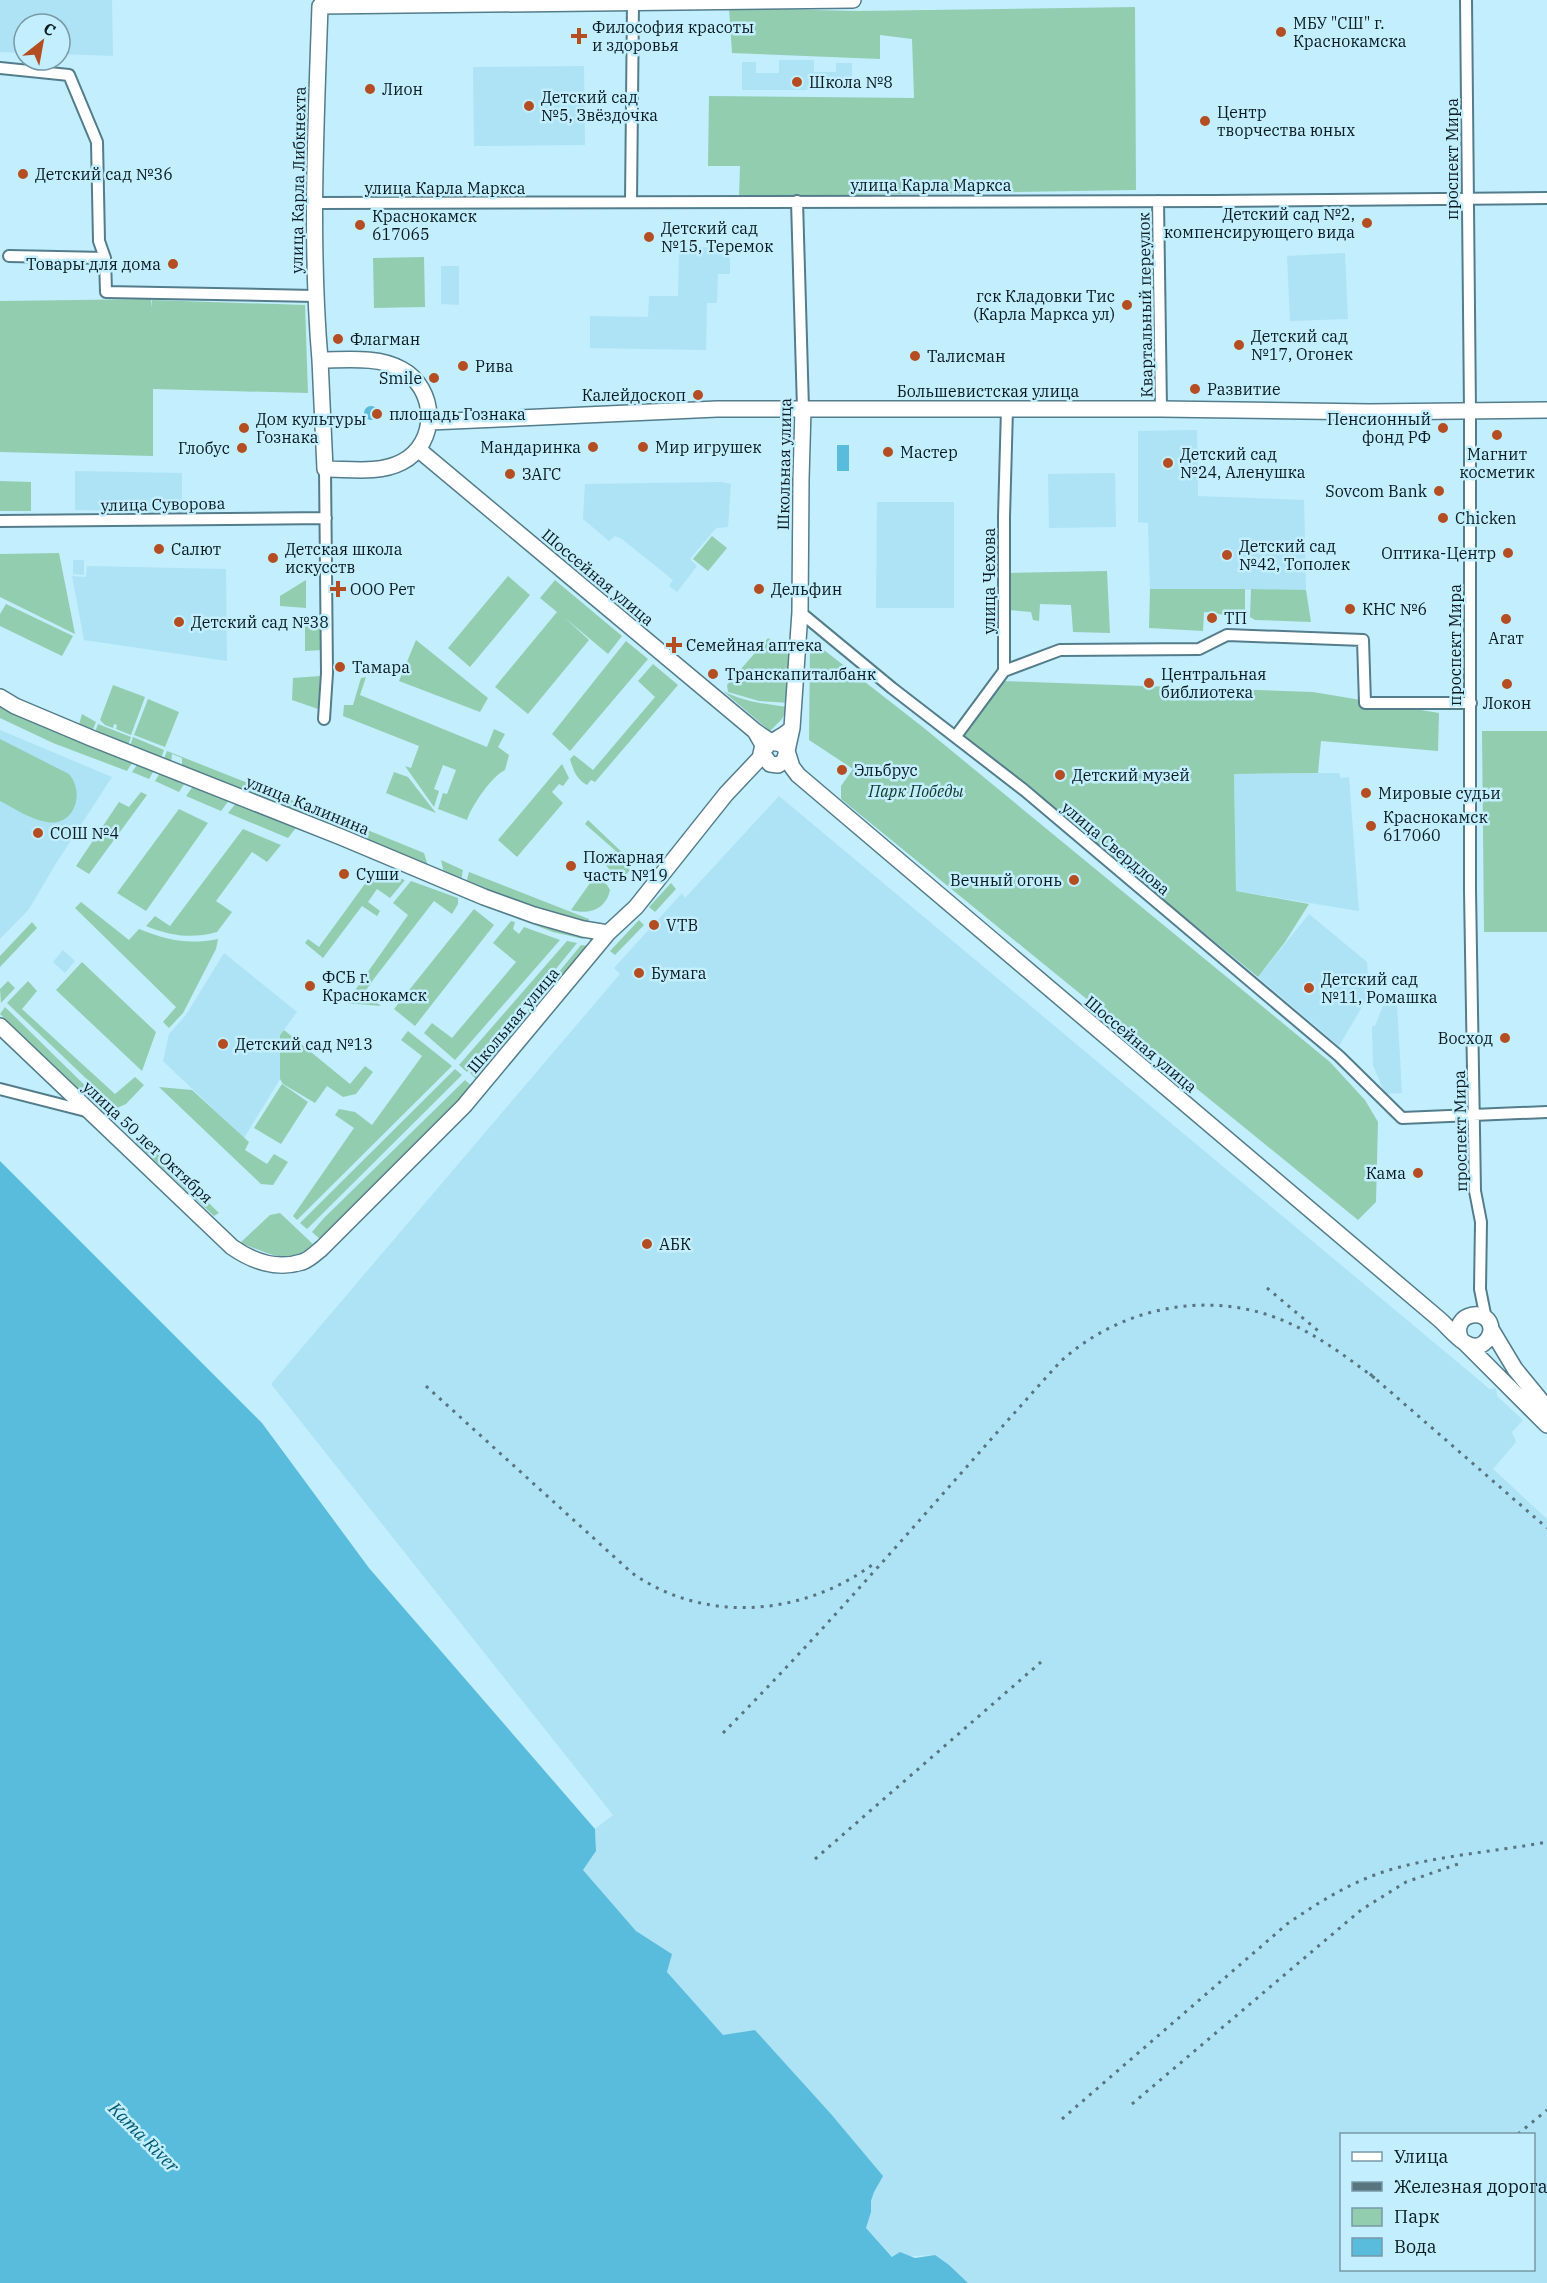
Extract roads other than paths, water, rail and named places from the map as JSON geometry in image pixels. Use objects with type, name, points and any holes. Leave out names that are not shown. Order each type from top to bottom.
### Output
[{"type":"street","points":[[320,3],[853,0]]},
{"type":"street","name":"проспект Мира","points":[[1466,0],[1470,411],[1470,911],[1476,1191],[1481,1222],[1480,1289],[1488,1324]]},
{"type":"street","points":[[631,201],[633,2]]},
{"type":"street","name":"улица Карла Либкнехта","points":[[320,3],[315,203],[315,296],[320,360]]},
{"type":"street","points":[[0,68],[69,75],[97,141],[99,241],[105,258],[106,292],[315,296]]},
{"type":"street","name":"улица Карла Маркса","points":[[315,203],[1547,198]]},
{"type":"street","name":"Школьная улица","points":[[787,751],[792,728],[800,612],[803,409],[797,201]]},
{"type":"street","name":"Квартальный переулок","points":[[1158,201],[1161,409]]},
{"type":"street","points":[[9,256],[105,258]]},
{"type":"street","points":[[324,719],[327,673],[326,518],[320,360],[373,360],[399,367],[420,384],[428,398],[429,422],[419,450],[402,462],[378,470],[325,469]]},
{"type":"street","name":"Большевистская улица","points":[[429,422],[717,409],[1161,409],[1370,412],[1547,410]]},
{"type":"street","name":"улица Чехова","points":[[1004,671],[1007,410]]},
{"type":"street","name":"Шоссейная улица","points":[[419,450],[755,731],[767,746]]},
{"type":"street","name":"улица Суворова","points":[[0,521],[326,518]]},
{"type":"street","name":"улица Свердлова","points":[[800,612],[892,688],[1024,790],[1331,1048],[1402,1118],[1475,1114]]},
{"type":"street","points":[[956,736],[1004,671],[1060,650],[1199,649],[1227,635],[1363,640],[1365,703],[1471,703]]},
{"type":"street","name":"улица Калинина","points":[[0,697],[15,706],[80,734],[484,897],[534,915],[583,929],[608,933]]},
{"type":"street","name":"Школьная улица","points":[[281,1266],[304,1262],[322,1248],[464,1106],[608,933],[636,907],[767,746],[784,736],[792,728]]},
{"type":"street","points":[[782,744],[798,775],[766,762],[767,746],[782,744]]},
{"type":"street","points":[[749,770],[784,761],[787,751]]},
{"type":"street","name":"Шоссейная улица","points":[[798,775],[1439,1319],[1547,1425]]},
{"type":"street","name":"улица 50 лет Октября","points":[[0,1026],[232,1247],[250,1259],[281,1266]]},
{"type":"street","points":[[0,1089],[92,1113]]},
{"type":"street","points":[[1475,1114],[1547,1112]]},
{"type":"street","name":"проспект Мира","points":[[1466,1317],[1475,1304],[1480,1289]]},
{"type":"street","points":[[1439,1319],[1455,1320],[1477,1314],[1488,1324],[1521,1377],[1547,1408]]},
{"type":"street","points":[[1466,1317],[1462,1320],[1458,1330],[1463,1341],[1475,1346],[1485,1343],[1490,1334],[1488,1324]]},
{"type":"water","points":[[371,406],[376,408],[378,413],[376,418],[371,420],[366,418],[364,413],[366,408]]},
{"type":"water","points":[[837,445],[849,445],[849,471],[837,471]]},
{"type":"water","name":"Kama River","points":[[0,1161],[262,1423],[369,1568],[595,1829],[596,1851],[583,1870],[636,1931],[672,1954],[667,1972],[723,2035],[755,2030],[883,2176],[871,2201],[871,2212],[866,2228],[892,2257],[900,2252],[915,2258],[935,2255],[968,2283],[0,2283]]},
{"type":"railway","points":[[1267,1288],[1322,1334]]},
{"type":"railway","points":[[723,1733],[852,1596],[1060,1362],[1085,1343],[1112,1327],[1140,1315],[1170,1308],[1201,1305],[1232,1307],[1262,1313],[1291,1324],[1335,1349],[1376,1379]]},
{"type":"railway","points":[[1370,1374],[1547,1528]]},
{"type":"railway","points":[[426,1386],[632,1573],[661,1590],[691,1601],[723,1607],[755,1607],[787,1603],[818,1594],[848,1580],[876,1562]]},
{"type":"railway","points":[[815,1859],[1041,1662]]},
{"type":"railway","points":[[1062,2119],[1287,1924],[1309,1909],[1355,1883],[1399,1867],[1441,1858],[1547,1842]]},
{"type":"railway","points":[[1132,2104],[1361,1910],[1406,1882],[1458,1864]]},
{"type":"railway","points":[[1519,2133],[1547,2110]]},
{"type":"place","name":"МБУ \"СШ\" г. Краснокамска","points":[[1281,32]]},
{"type":"place","name":"Философия красоты и здоровья","points":[[579,36]]},
{"type":"place","name":"Школа №8","points":[[797,82]]},
{"type":"place","name":"Лион","points":[[370,89]]},
{"type":"place","name":"Детский сад №5, Звёздочка","points":[[529,106]]},
{"type":"place","name":"Центр творчества юных","points":[[1205,121]]},
{"type":"place","name":"Детский сад №36","points":[[23,174]]},
{"type":"place","name":"Детский сад №2, компенсирующего вида","points":[[1367,223]]},
{"type":"place","name":"Краснокамск 617065","points":[[360,225]]},
{"type":"place","name":"Детский сад №15, Теремок","points":[[649,237]]},
{"type":"place","name":"Товары для дома","points":[[173,264]]},
{"type":"place","name":"гск Кладовки Тис (Карла Маркса ул)","points":[[1127,305]]},
{"type":"place","name":"Флагман","points":[[338,339]]},
{"type":"place","name":"Детский сад №17, Огонек","points":[[1239,345]]},
{"type":"place","name":"Талисман","points":[[915,356]]},
{"type":"place","name":"Рива","points":[[463,366]]},
{"type":"place","name":"Smile","points":[[434,378]]},
{"type":"place","name":"Развитие","points":[[1195,389]]},
{"type":"place","name":"Калейдоскоп","points":[[698,395]]},
{"type":"place","name":"площадь Гознака","points":[[377,414]]},
{"type":"place","name":"Дом культуры Гознака","points":[[244,428]]},
{"type":"place","name":"Пенсионный фонд РФ","points":[[1443,428]]},
{"type":"place","name":"Магнит косметик","points":[[1497,435]]},
{"type":"place","name":"Мандаринка","points":[[593,447]]},
{"type":"place","name":"Мир игрушек","points":[[643,447]]},
{"type":"place","name":"Глобус","points":[[242,448]]},
{"type":"place","name":"Мастер","points":[[888,452]]},
{"type":"place","name":"Детский сад №24, Аленушка","points":[[1168,463]]},
{"type":"place","name":"ЗАГС","points":[[510,474]]},
{"type":"place","name":"Sovcom Bank","points":[[1439,491]]},
{"type":"place","name":"Chicken","points":[[1443,518]]},
{"type":"place","name":"Салют","points":[[159,549]]},
{"type":"place","name":"Оптика-Центр","points":[[1508,553]]},
{"type":"place","name":"Детский сад №42, Тополек","points":[[1227,555]]},
{"type":"place","name":"Детская школа искусств","points":[[273,558]]},
{"type":"place","name":"ООО Рет","points":[[338,589]]},
{"type":"place","name":"Дельфин","points":[[759,589]]},
{"type":"place","name":"КНС №6","points":[[1350,609]]},
{"type":"place","name":"ТП","points":[[1212,618]]},
{"type":"place","name":"Агат","points":[[1506,619]]},
{"type":"place","name":"Детский сад №38","points":[[179,622]]},
{"type":"place","name":"Семейная аптека","points":[[674,645]]},
{"type":"place","name":"Тамара","points":[[340,667]]},
{"type":"place","name":"Транскапиталбанк","points":[[713,674]]},
{"type":"place","name":"Центральная библиотека","points":[[1149,683]]},
{"type":"place","name":"Локон","points":[[1507,684]]},
{"type":"place","name":"Эльбрус","points":[[842,770]]},
{"type":"place","name":"Детский музей","points":[[1060,775]]},
{"type":"place","name":"Мировые судьи","points":[[1366,793]]},
{"type":"place","name":"Краснокамск 617060","points":[[1371,826]]},
{"type":"place","name":"СОШ №4","points":[[38,833]]},
{"type":"place","name":"Пожарная часть №19","points":[[571,866]]},
{"type":"place","name":"Суши","points":[[344,874]]},
{"type":"place","name":"Вечный огонь","points":[[1074,880]]},
{"type":"place","name":"VTB","points":[[654,925]]},
{"type":"place","name":"Бумага","points":[[639,973]]},
{"type":"place","name":"ФСБ г. Краснокамск","points":[[310,986]]},
{"type":"place","name":"Детский сад №11, Ромашка","points":[[1309,988]]},
{"type":"place","name":"Восход","points":[[1505,1038]]},
{"type":"place","name":"Детский сад №13","points":[[223,1044]]},
{"type":"place","name":"Кама","points":[[1418,1173]]},
{"type":"place","name":"АБК","points":[[647,1244]]},
{"type":"park label","name":"Парк Победы","points":[[916,791]]}]
